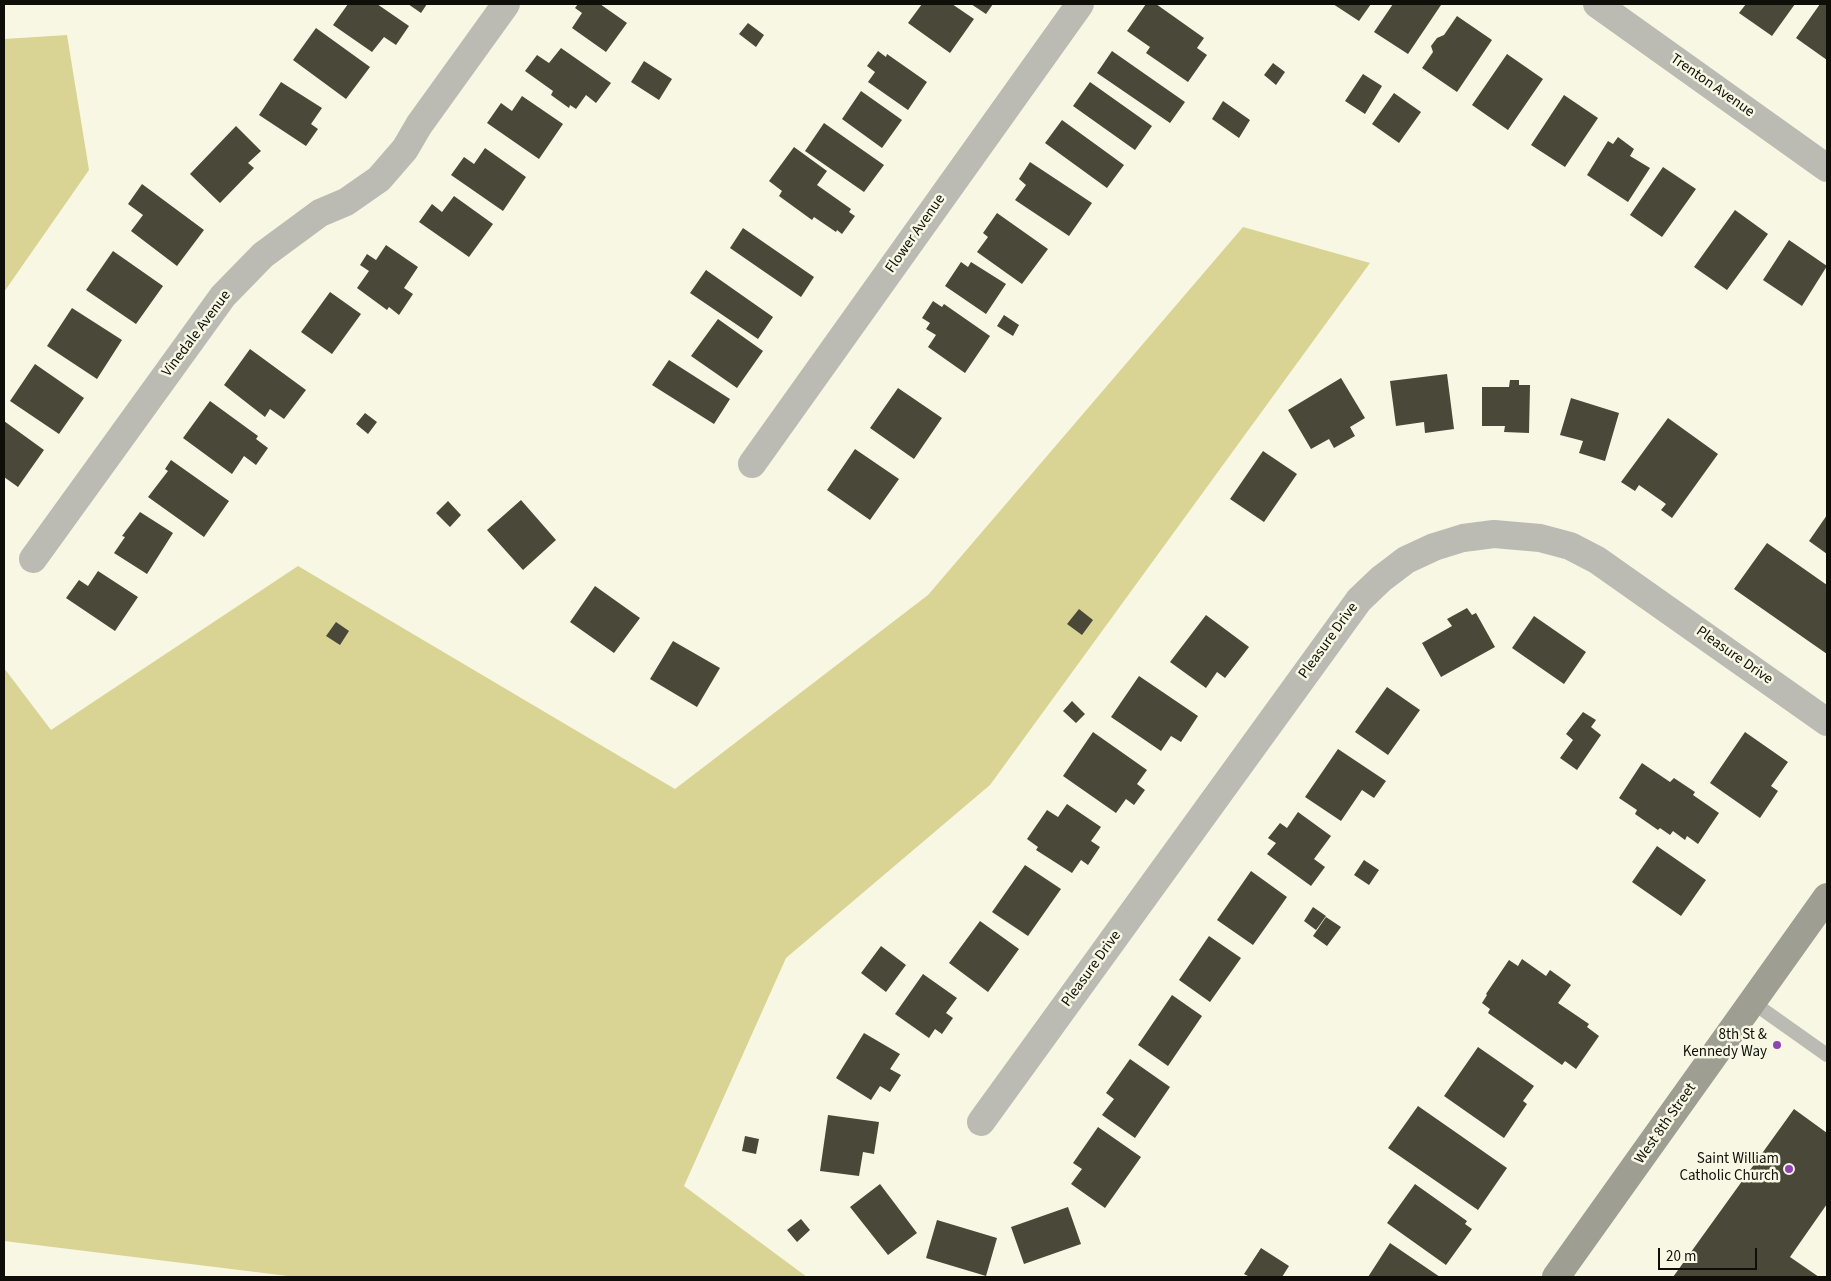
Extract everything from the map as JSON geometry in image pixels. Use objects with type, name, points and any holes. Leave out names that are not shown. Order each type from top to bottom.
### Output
[{"type":"street","name":"Vinedale Avenue","points":[[33,560],[223,296],[264,255],[320,213],[346,202],[379,179],[405,149],[419,125],[506,4]]},
{"type":"street","name":"Flower Avenue","points":[[752,464],[1080,4]]},
{"type":"street","name":"Trenton Avenue","points":[[1597,4],[1827,168]]},
{"type":"street","name":"Pleasure Drive","points":[[981,1122],[1359,600],[1381,578],[1406,560],[1434,547],[1463,538],[1494,534],[1540,538],[1570,546],[1597,560],[1827,722]]},
{"type":"street","name":"West 8th Street","points":[[1556,1277],[1827,897]]},
{"type":"lane","points":[[1752,1002],[1827,1055]]},
{"type":"shaded area","points":[[67,35],[89,170],[4,292],[4,39]]},
{"type":"shaded area","points":[[1243,227],[1370,263],[990,785],[786,958],[684,1186],[807,1277],[296,1277],[4,1241],[4,668],[51,730],[298,566],[675,789],[928,595]]},
{"type":"building","points":[[348,4],[377,4],[409,26],[396,45],[384,37],[372,52],[333,25]]},
{"type":"building","points":[[408,4],[427,4],[421,13]]},
{"type":"building","points":[[578,4],[600,4],[627,23],[606,52],[572,28],[582,13],[575,8]]},
{"type":"building","points":[[922,4],[952,4],[974,19],[950,53],[908,23]]},
{"type":"building","points":[[971,4],[993,4],[986,14]]},
{"type":"building","points":[[1146,4],[1156,4],[1204,38],[1197,48],[1207,55],[1188,82],[1146,53],[1150,47],[1127,31]]},
{"type":"building","points":[[1333,4],[1371,4],[1359,21]]},
{"type":"building","points":[[1393,4],[1441,5],[1408,54],[1374,32]]},
{"type":"building","points":[[1746,4],[1795,4],[1772,36],[1739,13]]},
{"type":"building","points":[[1820,4],[1827,4],[1827,60],[1796,38]]},
{"type":"building","points":[[1457,16],[1492,40],[1457,92],[1422,68],[1433,52],[1431,46],[1437,38],[1444,35]]},
{"type":"building","points":[[748,23],[764,35],[756,47],[739,34]]},
{"type":"building","points":[[316,28],[370,67],[346,99],[293,60]]},
{"type":"building","points":[[561,48],[611,83],[596,103],[586,95],[576,109],[570,105],[569,108],[551,95],[553,91],[525,71],[537,55],[549,63]]},
{"type":"building","points":[[878,51],[886,57],[887,54],[927,82],[908,110],[868,82],[875,72],[867,66]]},
{"type":"building","points":[[1112,51],[1185,102],[1170,123],[1097,73]]},
{"type":"building","points":[[1507,54],[1543,79],[1508,130],[1472,105]]},
{"type":"building","points":[[644,61],[672,79],[659,100],[631,82]]},
{"type":"building","points":[[1273,63],[1285,72],[1276,85],[1264,75]]},
{"type":"building","points":[[1363,74],[1382,86],[1365,114],[1345,101]]},
{"type":"building","points":[[281,82],[322,108],[311,124],[318,129],[306,146],[259,115]]},
{"type":"building","points":[[1090,82],[1152,126],[1135,150],[1073,106]]},
{"type":"building","points":[[861,91],[902,120],[882,148],[842,119]]},
{"type":"building","points":[[1394,93],[1421,112],[1399,143],[1372,124]]},
{"type":"building","points":[[1564,95],[1598,118],[1565,167],[1531,145]]},
{"type":"building","points":[[522,96],[563,124],[539,159],[487,123],[501,103],[512,111]]},
{"type":"building","points":[[1223,101],[1250,120],[1239,138],[1212,119]]},
{"type":"building","points":[[1062,120],[1124,165],[1107,188],[1045,143]]},
{"type":"building","points":[[824,123],[884,165],[864,192],[805,151]]},
{"type":"building","points":[[236,126],[261,151],[248,163],[254,168],[220,203],[190,174]]},
{"type":"building","points":[[1618,137],[1634,149],[1630,156],[1650,168],[1628,202],[1587,175],[1608,141],[1613,144]]},
{"type":"building","points":[[794,147],[827,171],[817,185],[851,209],[849,212],[855,216],[842,234],[814,217],[812,220],[779,196],[782,191],[769,181]]},
{"type":"building","points":[[485,148],[526,177],[503,211],[451,175],[464,157],[474,164]]},
{"type":"building","points":[[1030,162],[1092,203],[1069,236],[1015,200],[1026,185],[1019,179]]},
{"type":"building","points":[[1663,167],[1696,189],[1662,237],[1630,215]]},
{"type":"building","points":[[142,184],[204,230],[177,266],[131,231],[143,215],[128,204]]},
{"type":"building","points":[[454,196],[493,224],[469,257],[419,222],[432,204],[442,212]]},
{"type":"building","points":[[1735,210],[1768,234],[1727,290],[1694,267]]},
{"type":"building","points":[[997,213],[1048,249],[1022,284],[977,252],[988,237],[983,233]]},
{"type":"building","points":[[743,228],[814,277],[801,297],[730,248]]},
{"type":"building","points":[[1789,240],[1827,266],[1802,306],[1763,280]]},
{"type":"building","points":[[386,245],[418,267],[404,288],[413,294],[399,315],[389,307],[387,310],[357,288],[369,271],[360,265],[367,254],[376,260]]},
{"type":"building","points":[[113,251],[163,286],[136,324],[86,290]]},
{"type":"building","points":[[961,262],[968,267],[971,262],[1006,284],[986,314],[945,286]]},
{"type":"building","points":[[706,270],[773,317],[758,339],[690,293]]},
{"type":"building","points":[[330,292],[361,314],[332,354],[301,332]]},
{"type":"building","points":[[933,301],[942,307],[944,304],[990,336],[965,373],[928,347],[936,335],[926,329],[930,323],[922,318]]},
{"type":"building","points":[[72,308],[122,340],[97,379],[47,346]]},
{"type":"building","points":[[1004,315],[1019,325],[1013,336],[997,326]]},
{"type":"building","points":[[718,319],[763,351],[737,388],[691,356]]},
{"type":"building","points":[[250,349],[306,390],[284,419],[270,409],[265,417],[224,385]]},
{"type":"building","points":[[669,360],[730,399],[714,424],[652,385]]},
{"type":"building","points":[[35,364],[84,398],[59,434],[10,401]]},
{"type":"building","points":[[1447,374],[1454,429],[1425,433],[1424,422],[1396,426],[1390,381]]},
{"type":"building","points":[[1341,378],[1365,418],[1350,427],[1355,436],[1334,448],[1329,439],[1311,449],[1288,410]]},
{"type":"building","points":[[1510,380],[1519,380],[1519,385],[1530,385],[1529,433],[1504,432],[1505,426],[1482,426],[1482,387],[1509,387]]},
{"type":"building","points":[[898,388],[942,418],[914,459],[870,428]]},
{"type":"building","points":[[1571,398],[1619,413],[1605,461],[1579,453],[1583,441],[1560,435]]},
{"type":"building","points":[[210,401],[258,436],[256,439],[268,448],[256,465],[244,456],[232,474],[183,438]]},
{"type":"building","points":[[365,413],[377,422],[368,434],[356,424]]},
{"type":"building","points":[[1668,418],[1718,454],[1672,518],[1661,510],[1666,504],[1639,485],[1635,491],[1621,482]]},
{"type":"building","points":[[4,421],[44,450],[18,487],[4,477]]},
{"type":"building","points":[[855,449],[899,479],[870,520],[827,490]]},
{"type":"building","points":[[1263,451],[1297,474],[1264,522],[1230,499]]},
{"type":"building","points":[[171,460],[229,501],[204,537],[148,497],[168,471],[165,469]]},
{"type":"building","points":[[521,500],[556,540],[523,570],[487,530]]},
{"type":"building","points":[[448,501],[461,515],[450,527],[436,513]]},
{"type":"building","points":[[140,512],[173,533],[147,574],[114,553],[125,537],[122,536]]},
{"type":"building","points":[[1827,515],[1827,554],[1809,541]]},
{"type":"building","points":[[1767,543],[1827,585],[1827,654],[1734,589]]},
{"type":"building","points":[[98,571],[138,597],[115,631],[66,598],[79,580],[88,586]]},
{"type":"building","points":[[595,586],[640,618],[614,653],[570,622]]},
{"type":"building","points":[[1467,608],[1472,615],[1476,613],[1495,647],[1441,677],[1422,643],[1452,626],[1447,619]]},
{"type":"building","points":[[1079,609],[1093,620],[1082,635],[1067,624]]},
{"type":"building","points":[[1206,615],[1249,647],[1225,678],[1217,672],[1206,688],[1170,662]]},
{"type":"building","points":[[1534,616],[1586,652],[1564,684],[1512,648]]},
{"type":"building","points":[[336,622],[349,631],[340,645],[326,636]]},
{"type":"building","points":[[673,641],[720,668],[697,707],[650,679]]},
{"type":"building","points":[[1139,676],[1198,716],[1181,742],[1171,736],[1161,751],[1111,717]]},
{"type":"building","points":[[1387,687],[1420,710],[1388,755],[1355,732]]},
{"type":"building","points":[[1072,701],[1085,714],[1076,723],[1063,711]]},
{"type":"building","points":[[1583,712],[1596,720],[1591,727],[1601,735],[1577,770],[1560,758],[1573,740],[1566,734]]},
{"type":"building","points":[[1093,732],[1147,770],[1137,784],[1145,790],[1134,805],[1126,799],[1116,813],[1063,776]]},
{"type":"building","points":[[1745,732],[1788,762],[1771,786],[1778,791],[1760,818],[1710,783]]},
{"type":"building","points":[[1338,749],[1386,781],[1374,798],[1362,790],[1341,821],[1305,797]]},
{"type":"building","points":[[1642,763],[1670,782],[1674,778],[1695,792],[1693,795],[1719,813],[1698,844],[1687,836],[1685,840],[1673,831],[1670,835],[1660,828],[1658,830],[1635,814],[1637,810],[1619,798]]},
{"type":"building","points":[[1067,804],[1101,827],[1091,841],[1100,847],[1088,865],[1081,860],[1072,873],[1036,850],[1038,847],[1027,839],[1047,810],[1058,817]]},
{"type":"building","points":[[1298,812],[1331,836],[1314,859],[1325,867],[1311,886],[1267,854],[1276,843],[1268,838],[1280,823],[1287,828]]},
{"type":"building","points":[[1657,846],[1706,880],[1681,916],[1632,882]]},
{"type":"building","points":[[1364,860],[1379,870],[1369,885],[1354,875]]},
{"type":"building","points":[[1025,865],[1061,889],[1028,936],[992,912]]},
{"type":"building","points":[[1251,871],[1287,897],[1253,945],[1217,920]]},
{"type":"building","points":[[1313,907],[1326,916],[1316,930],[1304,921]]},
{"type":"building","points":[[1326,917],[1341,927],[1327,946],[1313,936]]},
{"type":"building","points":[[980,921],[1019,949],[988,992],[949,963]]},
{"type":"building","points":[[1209,936],[1241,958],[1210,1002],[1179,980]]},
{"type":"building","points":[[881,946],[906,965],[886,992],[861,973]]},
{"type":"building","points":[[1522,959],[1546,976],[1550,970],[1571,985],[1558,1003],[1589,1024],[1587,1027],[1599,1036],[1576,1069],[1565,1061],[1562,1065],[1488,1013],[1490,1009],[1482,1003],[1509,960],[1518,966]]},
{"type":"building","points":[[923,974],[957,998],[946,1013],[953,1018],[942,1034],[935,1029],[929,1038],[895,1014]]},
{"type":"building","points":[[1172,995],[1202,1016],[1168,1066],[1138,1045]]},
{"type":"building","points":[[864,1033],[900,1054],[890,1069],[901,1075],[890,1092],[880,1086],[871,1100],[836,1078]]},
{"type":"building","points":[[1478,1047],[1534,1086],[1523,1101],[1527,1104],[1504,1138],[1444,1096]]},
{"type":"building","points":[[1130,1059],[1170,1087],[1135,1138],[1102,1115],[1114,1099],[1106,1093]]},
{"type":"building","points":[[1418,1106],[1507,1168],[1478,1210],[1388,1148]]},
{"type":"building","name":"Saint William Catholic Church","points":[[1794,1109],[1827,1133],[1827,1204],[1790,1257],[1819,1277],[1673,1277]]},
{"type":"building","points":[[828,1115],[879,1122],[874,1154],[863,1152],[859,1176],[820,1171]]},
{"type":"building","points":[[1098,1127],[1141,1157],[1105,1208],[1071,1184],[1082,1169],[1073,1163]]},
{"type":"building","points":[[745,1136],[759,1139],[756,1154],[742,1151]]},
{"type":"building","points":[[880,1184],[917,1233],[888,1255],[850,1207]]},
{"type":"building","points":[[1415,1184],[1467,1221],[1465,1224],[1472,1229],[1446,1265],[1387,1223]]},
{"type":"building","points":[[1068,1207],[1081,1244],[1024,1264],[1011,1227]]},
{"type":"building","points":[[801,1219],[810,1230],[797,1242],[787,1230]]},
{"type":"building","points":[[937,1220],[997,1238],[986,1276],[926,1258]]},
{"type":"building","points":[[1390,1243],[1440,1277],[1368,1277]]},
{"type":"building","points":[[1261,1248],[1289,1266],[1282,1277],[1250,1277],[1244,1274]]},
{"type":"place","name":"8th St & Kennedy Way","points":[[1777,1045]]},
{"type":"place","name":"Saint William Catholic Church","points":[[1789,1169]]}]
